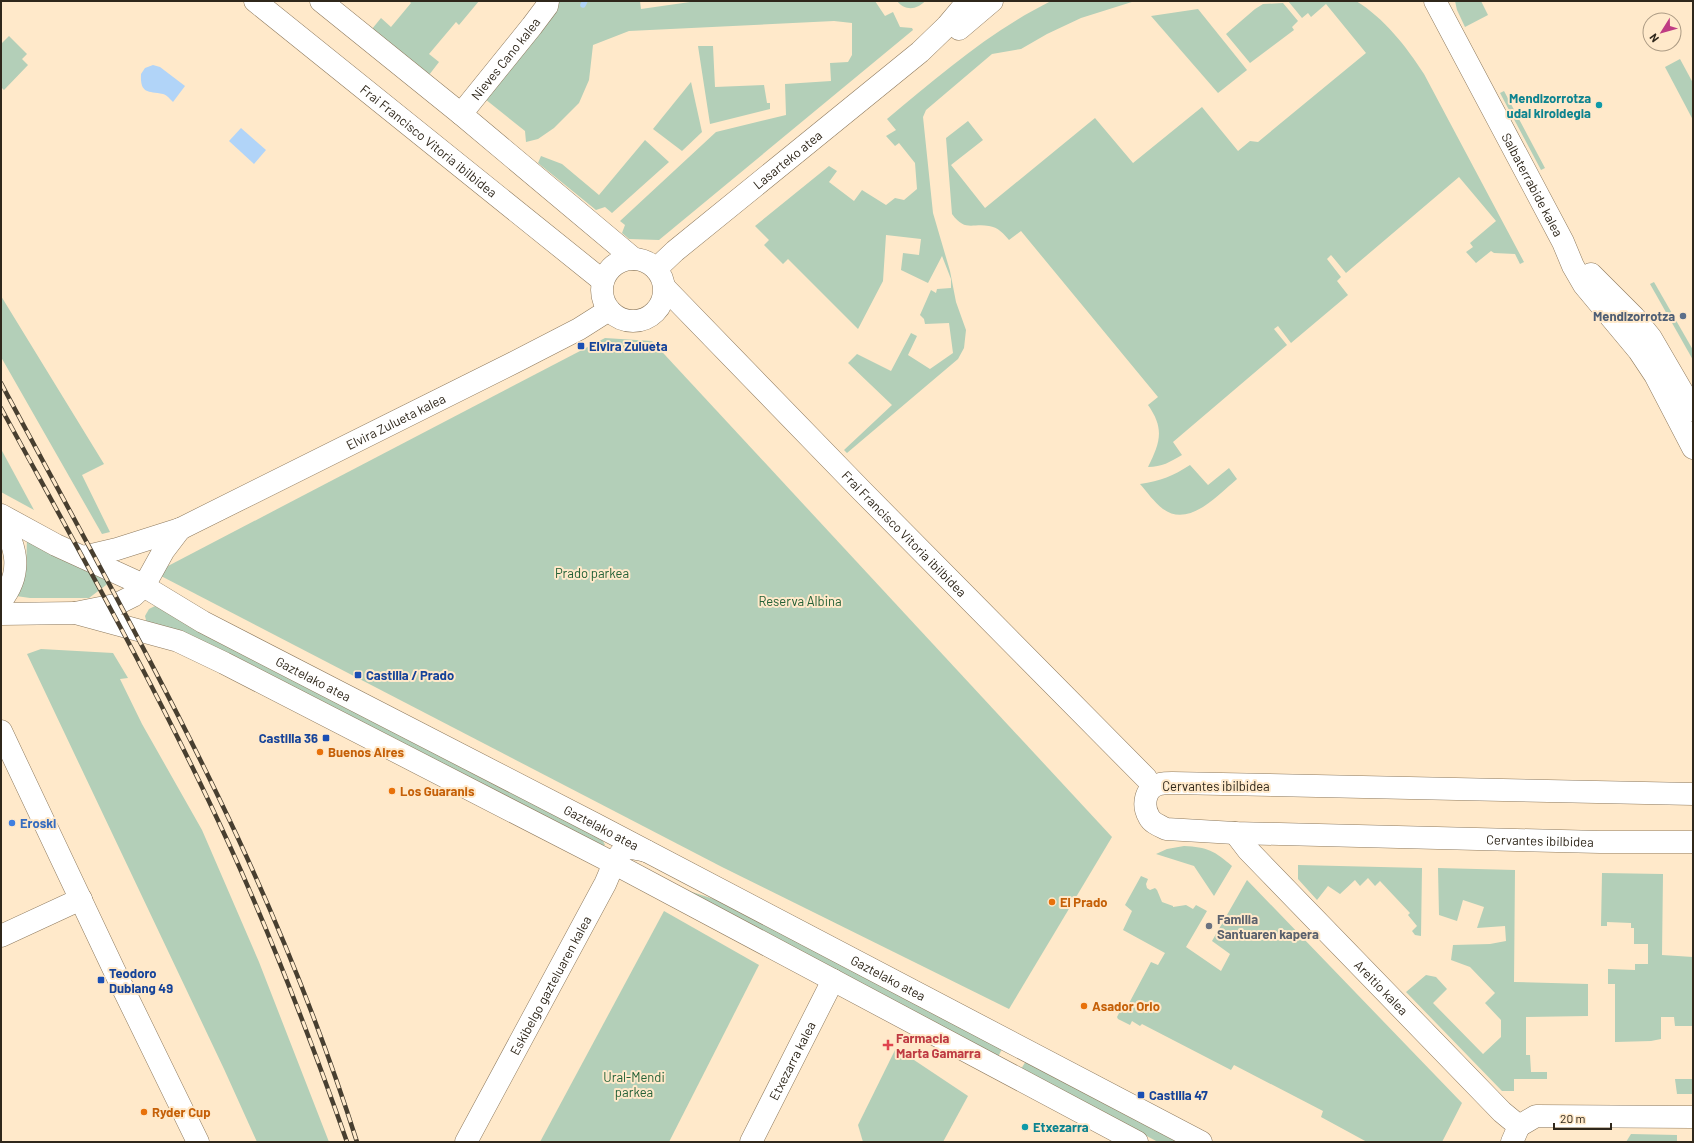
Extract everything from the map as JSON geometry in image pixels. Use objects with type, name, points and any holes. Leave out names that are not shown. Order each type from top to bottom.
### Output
[{"type":"street","name":"Frai Francisco Vitoria ibilbidea","points":[[255,1],[603,281]]},
{"type":"street","points":[[321,1],[461,114],[634,259]]},
{"type":"street","name":"Nieves Cano kalea","points":[[461,114],[532,26],[547,6],[548,1]]},
{"type":"street","name":"Salbaterrabide kalea","points":[[1435,1],[1562,242],[1573,266],[1584,285],[1639,351],[1655,375],[1693,448]]},
{"type":"street","name":"Lasarteko atea","points":[[660,278],[688,240],[920,52],[949,37],[981,2]]},
{"type":"street","name":"Salbaterrabide kalea","points":[[1562,242],[1646,331],[1658,347],[1693,410]]},
{"type":"street","points":[[634,259],[646,261],[660,278],[662,303],[658,310],[650,317],[641,321],[631,322],[615,316],[609,310],[602,296],[603,281],[611,268],[622,261],[634,259]]},
{"type":"street","name":"Frai Francisco Vitoria ibilbidea","points":[[660,278],[862,490],[1146,778]]},
{"type":"street","name":"Elvira Zulueta kalea","points":[[83,556],[117,549],[180,529],[520,360],[579,329],[609,310]]},
{"type":"street","name":"Gaztelako atea","points":[[1,515],[56,545],[83,556],[144,586],[203,622],[646,851],[1201,1142]]},
{"type":"street","points":[[1,519],[10,536],[16,558],[13,581],[1,601]]},
{"type":"street","name":"Elvira Zulueta kalea","points":[[75,613],[115,605],[133,596],[144,586],[164,550],[180,529]]},
{"type":"street","name":"Gaztelako atea","points":[[1,614],[75,613],[158,635],[190,646],[615,864],[1137,1142]]},
{"type":"street","points":[[1,731],[198,1142]]},
{"type":"street","name":"Cervantes ibilbidea","points":[[1693,794],[1159,784],[1149,791],[1145,798],[1145,807],[1149,818],[1166,828],[1235,833],[1600,842],[1693,842]]},
{"type":"street","name":"Areitio kalea","points":[[1235,833],[1248,850],[1497,1106],[1515,1134]]},
{"type":"street","name":"Eskibelgo gazteluaren kalea","points":[[466,1142],[620,855],[624,850],[631,848],[646,851]]},
{"type":"street","points":[[1,936],[81,899]]},
{"type":"street","name":"Etxezarra kalea","points":[[751,1142],[833,980]]},
{"type":"street","points":[[1515,1134],[1536,1116],[1693,1117]]},
{"type":"green space","points":[[409,1],[479,1],[459,25],[456,22],[429,54],[439,62],[429,75],[372,29],[381,18],[391,27],[411,3]]},
{"type":"green space","points":[[559,1],[640,1],[641,9],[697,1],[875,1],[885,16],[893,12],[900,27],[912,28],[913,30],[659,240],[629,239],[622,233],[625,225],[620,221],[716,132],[786,115],[785,84],[831,81],[830,63],[848,62],[852,55],[852,23],[834,21],[629,31],[593,45],[589,80],[579,103],[554,128],[538,139],[526,142],[525,131],[485,99],[551,17]]},
{"type":"green space","points":[[897,1],[925,1],[915,8],[907,8]]},
{"type":"green space","points":[[1051,1],[1135,1],[1081,18],[1047,34],[1021,49],[992,54],[926,110],[923,117],[933,213],[950,271],[956,302],[966,330],[964,348],[958,359],[847,453],[844,450],[892,405],[848,363],[857,354],[891,371],[911,333],[917,336],[908,355],[930,369],[953,353],[949,323],[925,324],[924,319],[920,315],[931,290],[936,293],[937,289],[951,288],[951,279],[942,256],[928,283],[901,270],[903,253],[919,255],[921,239],[886,235],[883,281],[858,329],[788,259],[783,264],[764,245],[769,240],[755,226],[829,166],[837,171],[829,182],[854,201],[862,190],[886,205],[895,198],[904,200],[917,189],[915,163],[899,143],[895,146],[886,136],[896,130],[887,119],[986,40],[1028,13]]},
{"type":"green space","points":[[1288,1],[1356,1],[1376,16],[1394,33],[1424,74],[1524,262],[1520,264],[1515,254],[1494,253],[1491,251],[1476,263],[1466,252],[1473,247],[1470,243],[1496,221],[1459,177],[1346,273],[1331,255],[1327,259],[1341,277],[1337,281],[1348,295],[1291,343],[1278,326],[1274,329],[1287,345],[1173,442],[1182,455],[1162,465],[1148,467],[1158,443],[1159,429],[1157,421],[1148,405],[1158,397],[1021,231],[1009,240],[998,229],[983,225],[965,225],[957,220],[952,214],[946,138],[968,121],[983,140],[951,165],[985,208],[1095,118],[1133,163],[1202,107],[1238,151],[1250,141],[1258,142],[1366,53],[1326,4],[1311,17],[1308,13],[1302,18]]},
{"type":"green space","points":[[1455,1],[1481,1],[1488,15],[1465,27],[1457,10]]},
{"type":"green space","points":[[1283,3],[1298,21],[1292,27],[1294,30],[1250,63],[1226,34],[1263,4]]},
{"type":"green space","points":[[1198,9],[1247,70],[1218,93],[1151,16]]},
{"type":"green space","points":[[9,36],[27,54],[22,59],[28,65],[4,90],[1,87],[1,44]]},
{"type":"green space","points":[[698,46],[713,46],[715,87],[764,85],[767,103],[770,103],[770,109],[710,124]]},
{"type":"green space","points":[[1680,59],[1693,83],[1693,120],[1665,67]]},
{"type":"green space","points":[[691,82],[702,132],[682,151],[653,129]]},
{"type":"green space","points":[[1504,91],[1545,168],[1541,170],[1500,93]]},
{"type":"green space","points":[[645,140],[669,162],[612,213],[605,207],[596,210],[538,163],[541,156],[562,164],[599,195]]},
{"type":"green space","points":[[1654,282],[1693,350],[1693,360],[1650,284]]},
{"type":"green space","points":[[1,296],[104,464],[82,475],[110,532],[102,534],[1,357]]},
{"type":"green space","name":"Prado parkea","points":[[605,338],[652,341],[1112,837],[1009,1009],[722,867],[161,576],[168,566]]},
{"type":"green space","points":[[1,449],[34,510],[1,492]]},
{"type":"green space","points":[[1190,465],[1208,485],[1229,468],[1237,479],[1203,507],[1183,515],[1173,514],[1163,509],[1140,484],[1166,478]]},
{"type":"green space","points":[[27,538],[110,582],[89,598],[30,598],[16,596],[26,572]]},
{"type":"green space","points":[[155,606],[602,839],[605,845],[602,847],[147,624],[145,616],[149,609]]},
{"type":"green space","points":[[41,649],[113,653],[128,678],[120,679],[142,724],[202,830],[259,962],[329,1142],[257,1142],[224,1069],[27,654]]},
{"type":"green space","points":[[1184,846],[1199,847],[1215,853],[1232,866],[1214,896],[1194,866],[1156,854],[1167,849]]},
{"type":"green space","points":[[1298,865],[1422,868],[1421,936],[1415,935],[1412,931],[1417,926],[1408,915],[1410,913],[1380,881],[1375,886],[1368,878],[1360,886],[1355,880],[1340,894],[1328,886],[1317,900],[1298,879]]},
{"type":"green space","points":[[1438,868],[1515,870],[1514,982],[1588,984],[1588,1016],[1526,1017],[1526,1055],[1530,1055],[1531,1072],[1547,1072],[1547,1079],[1514,1079],[1514,1091],[1502,1091],[1406,992],[1426,975],[1436,977],[1447,989],[1433,1003],[1483,1054],[1501,1037],[1501,1020],[1485,1003],[1495,993],[1470,967],[1451,960],[1453,945],[1490,944],[1506,941],[1505,926],[1477,928],[1484,907],[1463,900],[1457,921],[1439,915]]},
{"type":"green space","points":[[1602,873],[1663,874],[1662,955],[1693,957],[1693,1026],[1675,1026],[1674,1017],[1661,1017],[1661,1039],[1651,1041],[1615,1042],[1615,984],[1608,984],[1608,969],[1635,970],[1635,964],[1648,964],[1648,944],[1634,944],[1634,928],[1631,928],[1631,923],[1607,922],[1607,926],[1601,926]]},
{"type":"green space","points":[[1141,876],[1148,879],[1146,884],[1147,888],[1150,890],[1155,888],[1157,890],[1162,902],[1173,907],[1186,905],[1193,909],[1196,905],[1207,911],[1186,947],[1221,971],[1230,954],[1212,941],[1247,880],[1462,1103],[1442,1142],[1367,1142],[1321,1117],[1323,1111],[1234,1065],[1231,1070],[1142,1024],[1140,1026],[1132,1021],[1130,1025],[1118,1019],[1117,1017],[1123,1005],[1127,1007],[1151,962],[1158,965],[1165,953],[1123,930],[1132,911],[1125,905]]},
{"type":"green space","points":[[686,890],[720,901],[1002,1049],[998,1057]]},
{"type":"green space","name":"Ural-Mendi parkea","points":[[664,911],[759,965],[669,1142],[540,1142]]},
{"type":"green space","points":[[896,1048],[968,1096],[943,1142],[863,1142],[858,1125]]},
{"type":"green space","points":[[1026,1061],[1181,1142],[1158,1142],[1021,1069]]},
{"type":"green space","points":[[1675,1079],[1693,1079],[1693,1094],[1677,1094]]},
{"type":"green space","points":[[1631,1134],[1677,1135],[1677,1142],[1626,1142]]},
{"type":"water","points":[[153,65],[160,67],[185,86],[173,102],[164,95],[149,92],[142,85],[141,74],[145,68]]},
{"type":"water","points":[[241,128],[266,150],[254,164],[229,141]]},
{"type":"waterway","points":[[583,5],[585,1]]},
{"type":"railway","points":[[1,383],[152,665],[237,836],[271,911],[302,987],[331,1064],[357,1142]]},
{"type":"railway","points":[[1,408],[147,677],[228,842],[261,916],[291,990],[347,1142]]},
{"type":"place","name":"Mendizorrotza udal kiroldegia","points":[[1599,105]]},
{"type":"place","name":"Mendizorrotza","points":[[1683,316]]},
{"type":"place","name":"Elvira Zulueta","points":[[581,346]]},
{"type":"place","name":"Castilla / Prado","points":[[358,675]]},
{"type":"place","name":"Castilla 36","points":[[326,738]]},
{"type":"place","name":"Buenos Aires","points":[[320,752]]},
{"type":"place","name":"Los Guaranis","points":[[392,791]]},
{"type":"place","name":"Eroski","points":[[12,823]]},
{"type":"place","name":"El Prado","points":[[1052,902]]},
{"type":"place","name":"Familia Santuaren kapera","points":[[1209,926]]},
{"type":"place","name":"Teodoro Dublang 49","points":[[101,980]]},
{"type":"place","name":"Asador Orio","points":[[1084,1006]]},
{"type":"place","name":"Farmacia Marta Gamarra","points":[[888,1045]]},
{"type":"place","name":"Castilla 47","points":[[1141,1095]]},
{"type":"place","name":"Ryder Cup","points":[[144,1112]]},
{"type":"place","name":"Etxezarra","points":[[1025,1127]]},
{"type":"park label","name":"Reserva Albina","points":[[800,601]]}]
